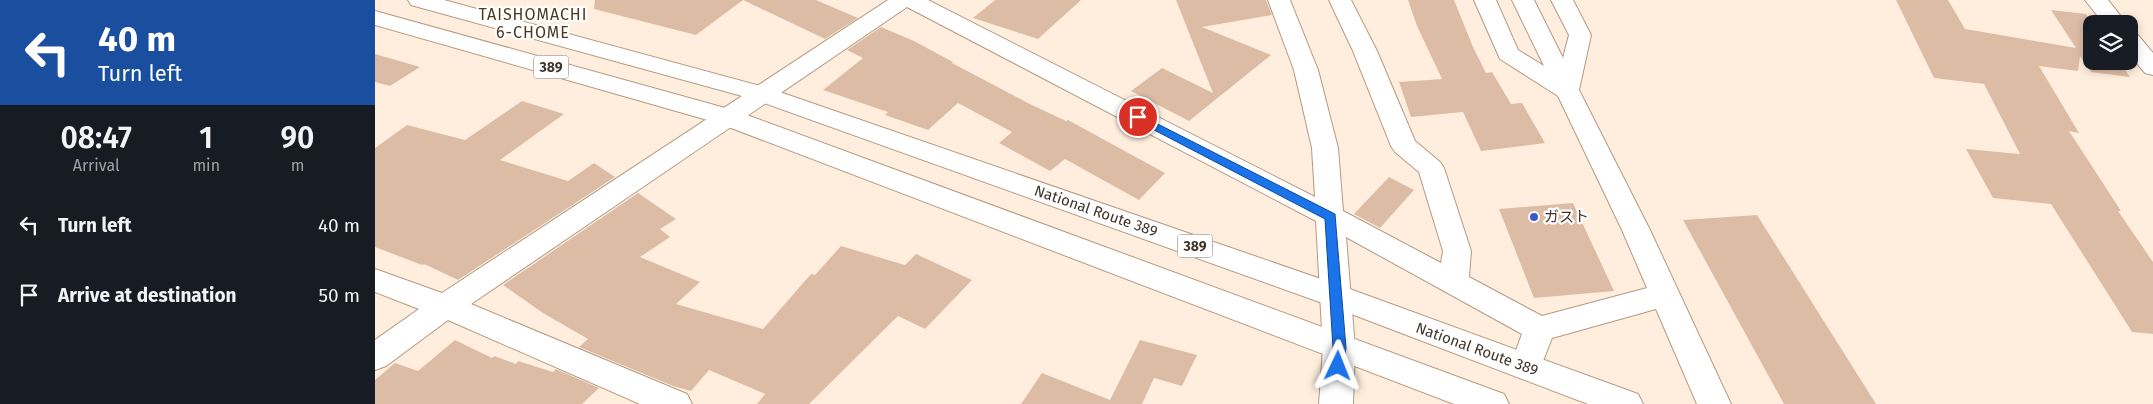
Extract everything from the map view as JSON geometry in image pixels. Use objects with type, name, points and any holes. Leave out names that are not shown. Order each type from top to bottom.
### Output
[{"type":"main road","name":"389","points":[[419,0],[762,94]]},
{"type":"main road","points":[[375,357],[445,306],[903,0]]},
{"type":"main road","points":[[911,0],[1331,216],[1539,329],[1665,295]]},
{"type":"main road","points":[[1279,0],[1305,70],[1325,148],[1339,348],[1336,404]]},
{"type":"main road","points":[[1340,0],[1365,51],[1404,146],[1431,168],[1457,251],[1453,283]]},
{"type":"main road","points":[[1485,0],[1508,54],[1567,91]]},
{"type":"main road","points":[[1523,0],[1636,230],[1714,404]]},
{"type":"main road","points":[[1562,0],[1581,34],[1567,91]]},
{"type":"main road","points":[[2096,0],[2108,15]]},
{"type":"main road","name":"389","points":[[375,18],[727,117],[1339,348],[1441,395],[1492,404]]},
{"type":"main road","points":[[2138,50],[2153,68]]},
{"type":"main road","name":"National Route 389","points":[[762,94],[1336,296],[1626,404]]},
{"type":"main road","points":[[375,280],[445,306],[675,404]]},
{"type":"main road","points":[[1526,367],[1539,329]]},
{"type":"building","points":[[595,0],[743,0],[696,35],[594,9]]},
{"type":"building","points":[[743,0],[816,0],[858,18],[825,39]]},
{"type":"building","points":[[995,0],[1081,0],[1038,39],[973,18]]},
{"type":"building","points":[[1176,0],[1266,0],[1272,15],[1202,27],[1271,55],[1189,121],[1131,91],[1162,68],[1213,93]]},
{"type":"building","points":[[1408,0],[1454,0],[1486,73],[1492,72],[1511,104],[1522,103],[1545,143],[1481,151],[1463,112],[1411,117],[1399,82],[1442,79],[1417,26]]},
{"type":"building","points":[[1896,0],[1948,0],[1965,29],[2076,48],[2051,10],[2086,14],[2083,15],[2083,60],[2080,56],[2078,71],[2039,66],[2079,133],[2069,131],[2121,211],[2118,211],[2153,262],[2153,334],[2132,332],[2051,204],[1993,198],[1966,149],[2020,154],[1984,84],[1934,78]]},
{"type":"building","points":[[881,27],[914,41],[1030,104],[1066,121],[1068,120],[1165,173],[1139,200],[1065,159],[1050,171],[999,143],[1012,132],[958,103],[928,130],[885,115],[888,112],[823,90],[863,58],[847,50]]},
{"type":"building","points":[[375,54],[420,67],[390,86],[375,82]]},
{"type":"building","points":[[2090,70],[2125,70],[2130,77],[2091,72]]},
{"type":"building","points":[[522,101],[564,114],[500,160],[568,181],[594,163],[615,177],[458,280],[424,264],[422,265],[375,247],[375,148],[407,125],[465,140]]},
{"type":"building","points":[[1389,177],[1414,190],[1380,228],[1354,214]]},
{"type":"building","points":[[638,193],[676,219],[660,229],[670,237],[640,257],[700,282],[676,304],[763,329],[811,274],[815,275],[841,246],[905,265],[916,254],[972,280],[925,329],[898,316],[809,404],[757,404],[765,394],[709,370],[691,391],[673,386],[579,347],[588,339],[543,313],[503,285]]},
{"type":"building","points":[[1573,203],[1614,291],[1534,298],[1499,209]]},
{"type":"building","points":[[1757,215],[1876,404],[1784,404],[1683,220]]},
{"type":"building","points":[[455,340],[492,358],[494,356],[516,364],[518,361],[553,372],[556,369],[599,388],[582,404],[375,404],[375,380],[395,363],[418,371]]},
{"type":"building","points":[[1140,340],[1197,355],[1182,386],[1154,378],[1142,404],[1021,404],[1042,373],[1110,400]]},
{"type":"place","name":"ガスト","points":[[1534,217]]},
{"type":"district","name":"TAISHOMACHI 6-CHOME","points":[[533,23]]},
{"type":"route","points":[[1138,117],[1331,216],[1339,348],[1338,366]]}]
